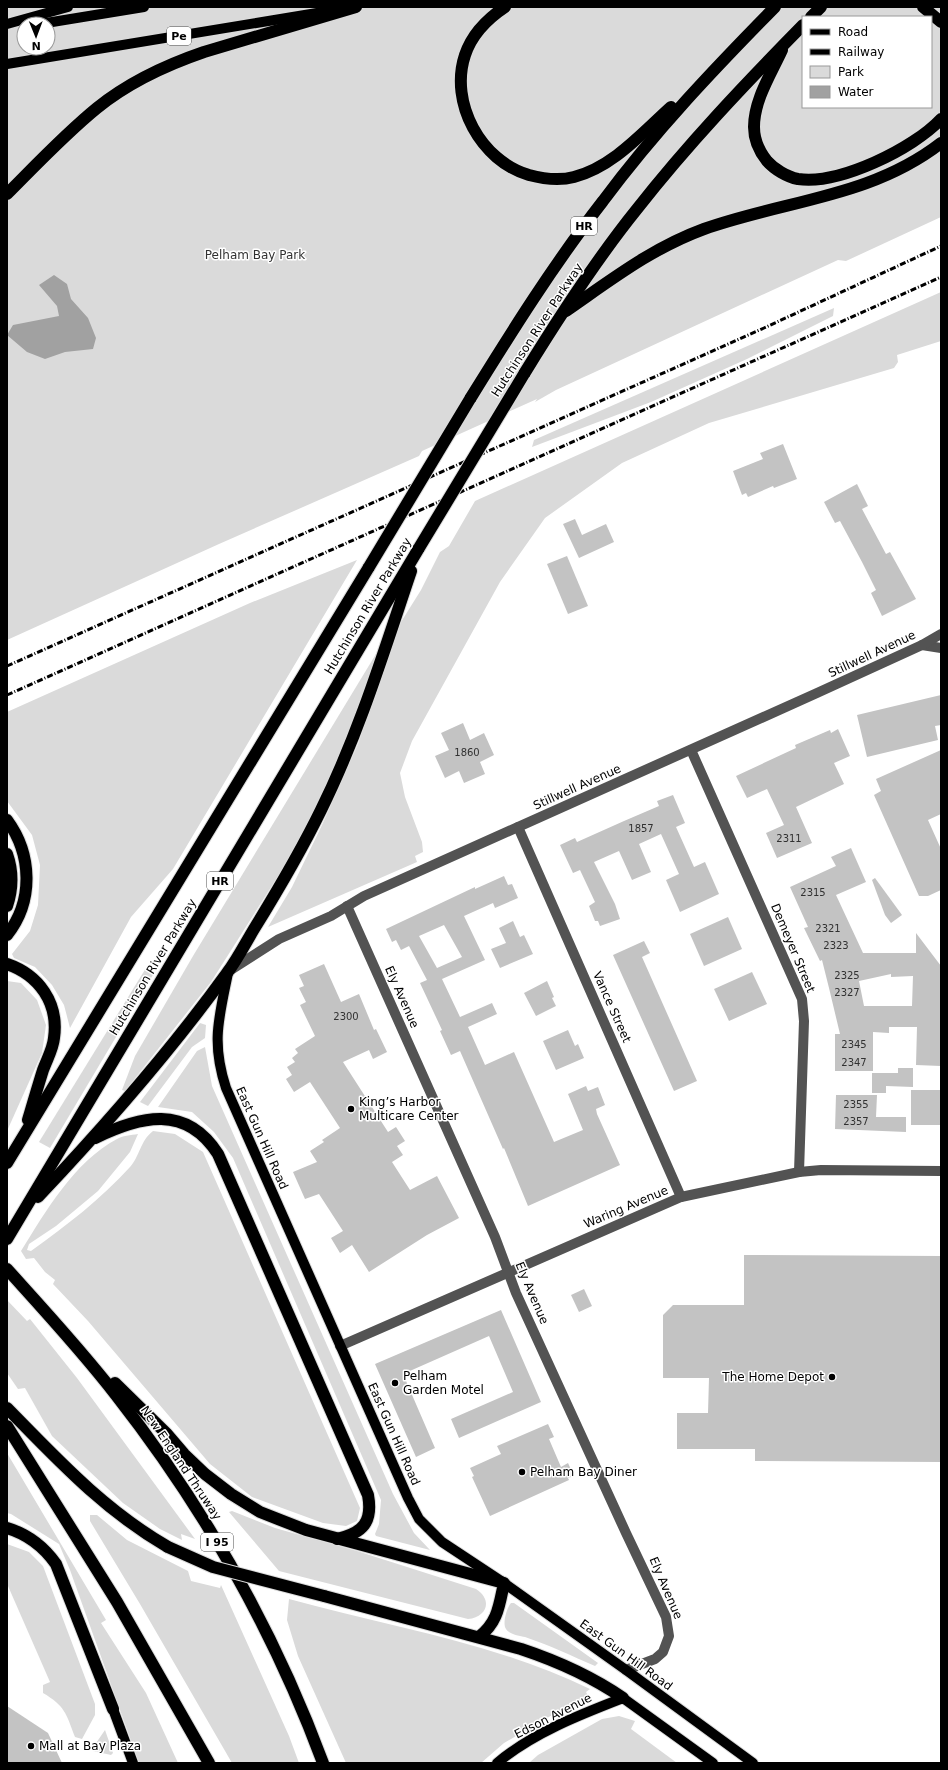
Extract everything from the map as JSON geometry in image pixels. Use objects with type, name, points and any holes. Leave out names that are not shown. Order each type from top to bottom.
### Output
[{"type":"highway","points":[[7,194],[60,141],[92,112],[113,96],[146,76],[181,59],[356,7]]},
{"type":"highway","points":[[505,7],[489,18],[468,47],[462,67],[463,101],[470,123],[482,143],[501,161],[524,174],[548,179],[561,179],[574,177],[599,168],[608,162],[717,66]]},
{"type":"highway","name":"Hutchinson River Parkway","points":[[7,1163],[470,399],[541,288],[603,201],[669,118],[775,7]]},
{"type":"highway","points":[[812,16],[821,7]]},
{"type":"highway","points":[[923,7],[937,18]]},
{"type":"highway","name":"Hutchinson River Parkway","points":[[7,1239],[419,548],[560,315],[618,233],[671,166],[722,108],[802,26]]},
{"type":"highway","points":[[786,43],[759,101],[754,127],[756,142],[763,155],[770,164],[787,175],[796,179],[819,179],[860,167],[902,148],[932,128],[941,119]]},
{"type":"highway","points":[[560,315],[636,262],[677,241],[717,225],[869,184],[916,161],[941,143]]},
{"type":"highway","points":[[22,1214],[92,1139],[162,1057],[228,972],[304,844],[337,775],[361,717],[419,548]]},
{"type":"highway","points":[[7,820],[22,848],[27,879],[25,896],[20,912],[7,935]]},
{"type":"highway","points":[[7,854],[12,882],[7,906]]},
{"type":"highway","points":[[7,964],[26,973],[42,988],[50,1002],[54,1017],[54,1039],[22,1139]]},
{"type":"highway","points":[[92,1139],[132,1122],[149,1119],[161,1119],[180,1123],[192,1128],[209,1141],[218,1154],[233,1185],[368,1495],[370,1510],[366,1523],[355,1534],[337,1539]]},
{"type":"highway","name":"New England Thruway","points":[[7,1269],[74,1343],[117,1395],[187,1494],[244,1590],[273,1644],[324,1763]]},
{"type":"highway","points":[[74,1343],[166,1433],[194,1463],[245,1504],[276,1519],[337,1539],[504,1583],[496,1618],[486,1631],[479,1637]]},
{"type":"highway","points":[[7,1408],[98,1498],[134,1527],[168,1547],[213,1566],[526,1651],[569,1668],[608,1688],[622,1698]]},
{"type":"highway","points":[[7,1426],[117,1602],[209,1763]]},
{"type":"highway","points":[[7,1528],[21,1533],[38,1544],[56,1564],[113,1709]]},
{"type":"main road","points":[[7,24],[68,7]]},
{"type":"main road","points":[[56,21],[144,7]]},
{"type":"main road","name":"Pe","points":[[7,64],[350,7]]},
{"type":"main road","name":"East Gun Hill Road","points":[[228,972],[217,1038],[217,1050],[222,1076],[231,1100],[340,1346],[408,1498],[419,1519],[442,1542],[504,1583],[753,1763]]},
{"type":"main road","points":[[622,1698],[713,1763]]},
{"type":"main road","name":"Edson Avenue","points":[[498,1763],[527,1741],[622,1698]]},
{"type":"main road","points":[[113,1709],[133,1763]]},
{"type":"street","name":"Stillwell Avenue","points":[[228,972],[279,939],[331,916],[364,896],[691,750],[922,645],[941,634]]},
{"type":"street","points":[[922,645],[941,648]]},
{"type":"street","name":"Demeyer Street","points":[[691,750],[802,999],[804,1021],[800,1172]]},
{"type":"street","name":"Vance Street","points":[[518,827],[681,1197]]},
{"type":"street","name":"Ely Avenue","points":[[347,906],[482,1207],[516,1293],[666,1617],[669,1636],[663,1652],[655,1659],[626,1670]]},
{"type":"street","name":"Waring Avenue","points":[[340,1346],[681,1197],[800,1172],[821,1170],[941,1171]]},
{"type":"green space","name":"Pelham Bay Park","points":[[7,7],[941,7],[941,217],[846,261],[838,260],[556,390],[535,402],[537,399],[422,451],[419,456],[219,544],[7,640]]},
{"type":"green space","points":[[941,292],[941,341],[897,355],[898,362],[894,368],[709,423],[622,463],[545,518],[500,582],[412,741],[400,773],[405,797],[422,842],[423,852],[415,856],[417,862],[268,927],[292,887],[322,825],[358,744],[385,663],[401,622],[421,590],[440,552],[449,546],[475,501]]},
{"type":"green space","points":[[834,308],[833,316],[747,359],[651,402],[532,447],[534,440]]},
{"type":"green space","points":[[357,560],[173,869],[131,917],[70,1028],[64,1005],[52,985],[35,967],[14,958],[12,954],[30,931],[38,905],[40,865],[32,835],[7,801],[7,712],[250,603]]},
{"type":"green space","points":[[379,649],[341,755],[299,843],[211,982],[125,1091],[122,1090],[135,1056],[193,956]]},
{"type":"green space","points":[[146,968],[154,973],[50,1148],[39,1142]]},
{"type":"green space","points":[[7,981],[21,983],[37,1000],[46,1025],[42,1053],[7,1131]]},
{"type":"green space","points":[[200,1023],[206,1025],[205,1038],[192,1047],[148,1106],[140,1102]]},
{"type":"green space","points":[[205,1047],[212,1086],[393,1494],[414,1533],[430,1550],[376,1536],[375,1534],[379,1524],[381,1500],[233,1158],[214,1132],[192,1112],[158,1107],[197,1051]]},
{"type":"green space","points":[[153,1131],[175,1134],[203,1152],[360,1508],[357,1521],[346,1526],[323,1523],[252,1497],[210,1464],[88,1321],[53,1284],[55,1280],[45,1272],[34,1258],[26,1259],[21,1251],[40,1220],[62,1189],[87,1161],[117,1139],[124,1136],[138,1134],[130,1152],[98,1191],[56,1226],[29,1244],[27,1250],[31,1251],[83,1212],[119,1179],[133,1163],[145,1139]]},
{"type":"green space","points":[[7,1300],[27,1321],[30,1319],[77,1378],[195,1539],[181,1534],[182,1540],[160,1529],[123,1503],[52,1436],[25,1388],[18,1389],[7,1373]]},
{"type":"green space","points":[[7,1453],[106,1620],[101,1623],[146,1693],[178,1763],[139,1763],[70,1570],[59,1544],[7,1513]]},
{"type":"green space","points":[[232,1511],[275,1528],[357,1551],[476,1589],[485,1598],[486,1607],[480,1615],[468,1619],[279,1571],[229,1512]]},
{"type":"green space","points":[[90,1515],[97,1515],[127,1540],[188,1571],[191,1581],[220,1588],[221,1585],[289,1736],[299,1763],[232,1763],[90,1521]]},
{"type":"green space","points":[[7,1544],[29,1552],[43,1566],[95,1704],[95,1715],[82,1739],[75,1737],[67,1716],[60,1706],[43,1693],[43,1685],[50,1682],[7,1586]]},
{"type":"green space","points":[[289,1599],[442,1637],[518,1659],[590,1689],[586,1692],[590,1700],[554,1714],[504,1743],[481,1763],[346,1763],[298,1656],[287,1620]]},
{"type":"green space","points":[[514,1603],[598,1663],[595,1666],[510,1632],[505,1627],[505,1620],[509,1605]]},
{"type":"green space","points":[[619,1716],[635,1721],[631,1729],[677,1763],[529,1763],[538,1755],[602,1719]]},
{"type":"green space","points":[[105,1730],[113,1753],[111,1755],[93,1751],[92,1749]]},
{"type":"water","points":[[54,275],[67,284],[71,299],[88,318],[96,338],[93,349],[65,352],[45,359],[27,352],[7,335],[13,325],[59,316],[57,306],[39,285]]},
{"type":"building","points":[[783,444],[797,479],[774,488],[773,486],[748,497],[746,493],[742,495],[733,471],[763,459],[760,453]]},
{"type":"building","points":[[857,484],[868,506],[862,509],[886,554],[890,552],[916,599],[882,616],[871,593],[876,590],[862,562],[840,521],[835,523],[824,502]]},
{"type":"building","points":[[575,519],[582,535],[606,524],[614,542],[579,558],[563,524]]},
{"type":"building","points":[[567,556],[588,606],[568,614],[547,564]]},
{"type":"building","points":[[941,695],[941,725],[935,726],[938,740],[867,757],[857,715]]},
{"type":"building","points":[[463,723],[470,740],[484,733],[494,755],[480,762],[485,774],[464,783],[459,771],[445,778],[435,756],[449,750],[441,733]]},
{"type":"building","points":[[838,729],[850,756],[834,763],[844,784],[796,807],[812,843],[777,858],[766,833],[784,825],[767,789],[747,798],[736,776],[796,748],[795,745],[830,730],[831,733]]},
{"type":"building","points":[[941,750],[941,814],[928,820],[941,849],[941,890],[928,896],[919,896],[874,795],[881,791],[876,779]]},
{"type":"building","points":[[673,795],[685,823],[676,827],[694,867],[705,862],[719,894],[680,912],[666,880],[679,874],[661,834],[639,844],[651,872],[632,880],[619,851],[594,862],[615,904],[620,919],[600,926],[598,921],[595,921],[589,906],[595,902],[580,870],[573,873],[560,845],[575,838],[577,842],[659,806],[657,801]]},
{"type":"building","points":[[851,848],[866,882],[836,895],[863,953],[916,953],[916,933],[941,966],[941,1066],[916,1065],[917,1027],[889,1027],[889,1033],[873,1032],[873,1071],[835,1071],[835,1034],[840,1034],[829,988],[822,960],[820,961],[804,928],[808,927],[790,887],[836,866],[831,857]],"holes":[[[891,974],[891,977],[913,976],[912,1006],[864,1006],[859,981]]]},
{"type":"building","points":[[504,876],[508,885],[512,884],[518,898],[495,908],[493,903],[464,916],[485,960],[442,979],[460,1017],[492,1003],[497,1014],[468,1027],[485,1065],[514,1052],[554,1142],[583,1130],[568,1094],[586,1086],[588,1091],[598,1087],[605,1105],[596,1109],[597,1114],[620,1165],[528,1206],[504,1148],[503,1149],[460,1051],[451,1055],[440,1031],[442,1030],[420,983],[427,980],[409,946],[401,950],[396,940],[392,942],[386,929],[475,887],[475,889]],"holes":[[[444,925],[462,957],[437,968],[419,936]]]},
{"type":"building","points":[[875,878],[902,915],[891,923],[885,915],[872,880]]},
{"type":"building","points":[[728,917],[742,949],[704,966],[690,934]]},
{"type":"building","points":[[513,921],[520,937],[524,935],[533,954],[500,968],[491,949],[506,943],[499,928]]},
{"type":"building","points":[[644,941],[650,953],[642,957],[697,1081],[674,1091],[613,955]]},
{"type":"building","name":"King’s Harbor Multicare Center","points":[[324,964],[341,1002],[359,994],[374,1030],[376,1029],[387,1052],[373,1059],[369,1050],[343,1062],[388,1132],[396,1127],[405,1141],[397,1146],[403,1155],[392,1162],[410,1190],[437,1176],[459,1218],[427,1235],[369,1272],[352,1245],[340,1253],[331,1238],[343,1231],[319,1194],[305,1199],[293,1172],[317,1162],[310,1151],[324,1142],[322,1140],[340,1128],[310,1082],[294,1092],[286,1079],[292,1075],[287,1067],[295,1062],[292,1058],[298,1053],[295,1049],[315,1036],[300,1005],[306,1002],[299,988],[304,986],[299,975]]},
{"type":"building","points":[[752,972],[767,1004],[729,1021],[714,989]]},
{"type":"building","points":[[547,981],[556,1006],[536,1016],[524,993]]},
{"type":"building","points":[[568,1030],[575,1046],[578,1044],[584,1058],[556,1070],[543,1041]]},
{"type":"building","points":[[898,1068],[913,1068],[913,1087],[886,1086],[886,1093],[872,1093],[872,1073],[898,1073]]},
{"type":"building","points":[[911,1090],[941,1090],[941,1125],[911,1125]]},
{"type":"building","points":[[836,1095],[877,1095],[876,1117],[906,1117],[906,1132],[835,1129]]},
{"type":"building","name":"The Home Depot","points":[[744,1255],[941,1256],[941,1462],[755,1461],[755,1449],[677,1449],[677,1413],[708,1413],[709,1378],[663,1378],[663,1315],[673,1305],[744,1305]]},
{"type":"building","points":[[584,1289],[592,1306],[579,1312],[571,1295]]},
{"type":"building","name":"Pelham Garden Motel","points":[[501,1310],[541,1402],[459,1438],[451,1419],[513,1392],[489,1336],[403,1374],[435,1448],[416,1457],[375,1364]]},
{"type":"building","name":"Pelham Bay Diner","points":[[548,1424],[554,1437],[549,1439],[561,1467],[568,1463],[574,1476],[568,1478],[569,1480],[490,1516],[472,1477],[474,1476],[470,1468],[501,1454],[497,1446]]},
{"type":"building","name":"Mall at Bay Plaza","points":[[7,1706],[48,1733],[62,1763],[7,1763]]},
{"type":"railway","points":[[7,666],[764,328],[941,246]]},
{"type":"railway","points":[[7,695],[941,277]]},
{"type":"place","name":"King’s Harbor Multicare Center","points":[[351,1109]]},
{"type":"place","name":"The Home Depot","points":[[832,1377]]},
{"type":"place","name":"Pelham Garden Motel","points":[[395,1383]]},
{"type":"place","name":"Pelham Bay Diner","points":[[522,1472]]},
{"type":"place","name":"Mall at Bay Plaza","points":[[31,1746]]}]
